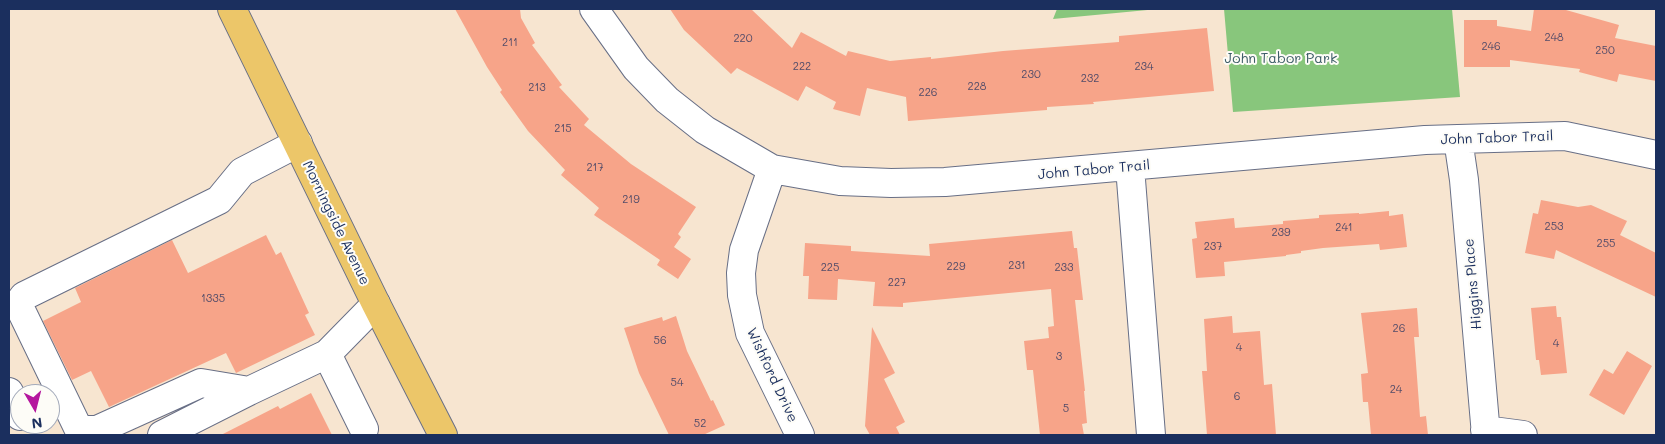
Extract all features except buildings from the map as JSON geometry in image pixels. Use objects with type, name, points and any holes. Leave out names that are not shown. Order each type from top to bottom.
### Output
[{"type":"main road","name":"Morningside Avenue","points":[[232,9],[376,304],[443,435]]},
{"type":"street","name":"John Tabor Trail","points":[[594,9],[636,68],[668,100],[705,130],[772,168],[840,181],[945,182],[1425,140],[1565,136],[1656,155]]},
{"type":"street","name":"Higgins Place","points":[[1458,139],[1464,180],[1486,433],[1523,435]]},
{"type":"street","points":[[250,391],[201,383],[97,430],[79,430],[18,304],[24,296],[219,200],[242,172],[298,143]]},
{"type":"street","points":[[1130,166],[1151,435]]},
{"type":"street","name":"Wishford Drive","points":[[772,168],[744,250],[741,273],[742,294],[744,312],[750,333],[800,435]]},
{"type":"street","points":[[162,435],[327,354],[376,304]]},
{"type":"street","points":[[327,354],[364,429]]},
{"type":"green space","points":[[1057,9],[1158,9],[1053,19]]},
{"type":"green space","name":"John Tabor Park","points":[[1224,9],[1452,9],[1460,97],[1233,112]]}]
